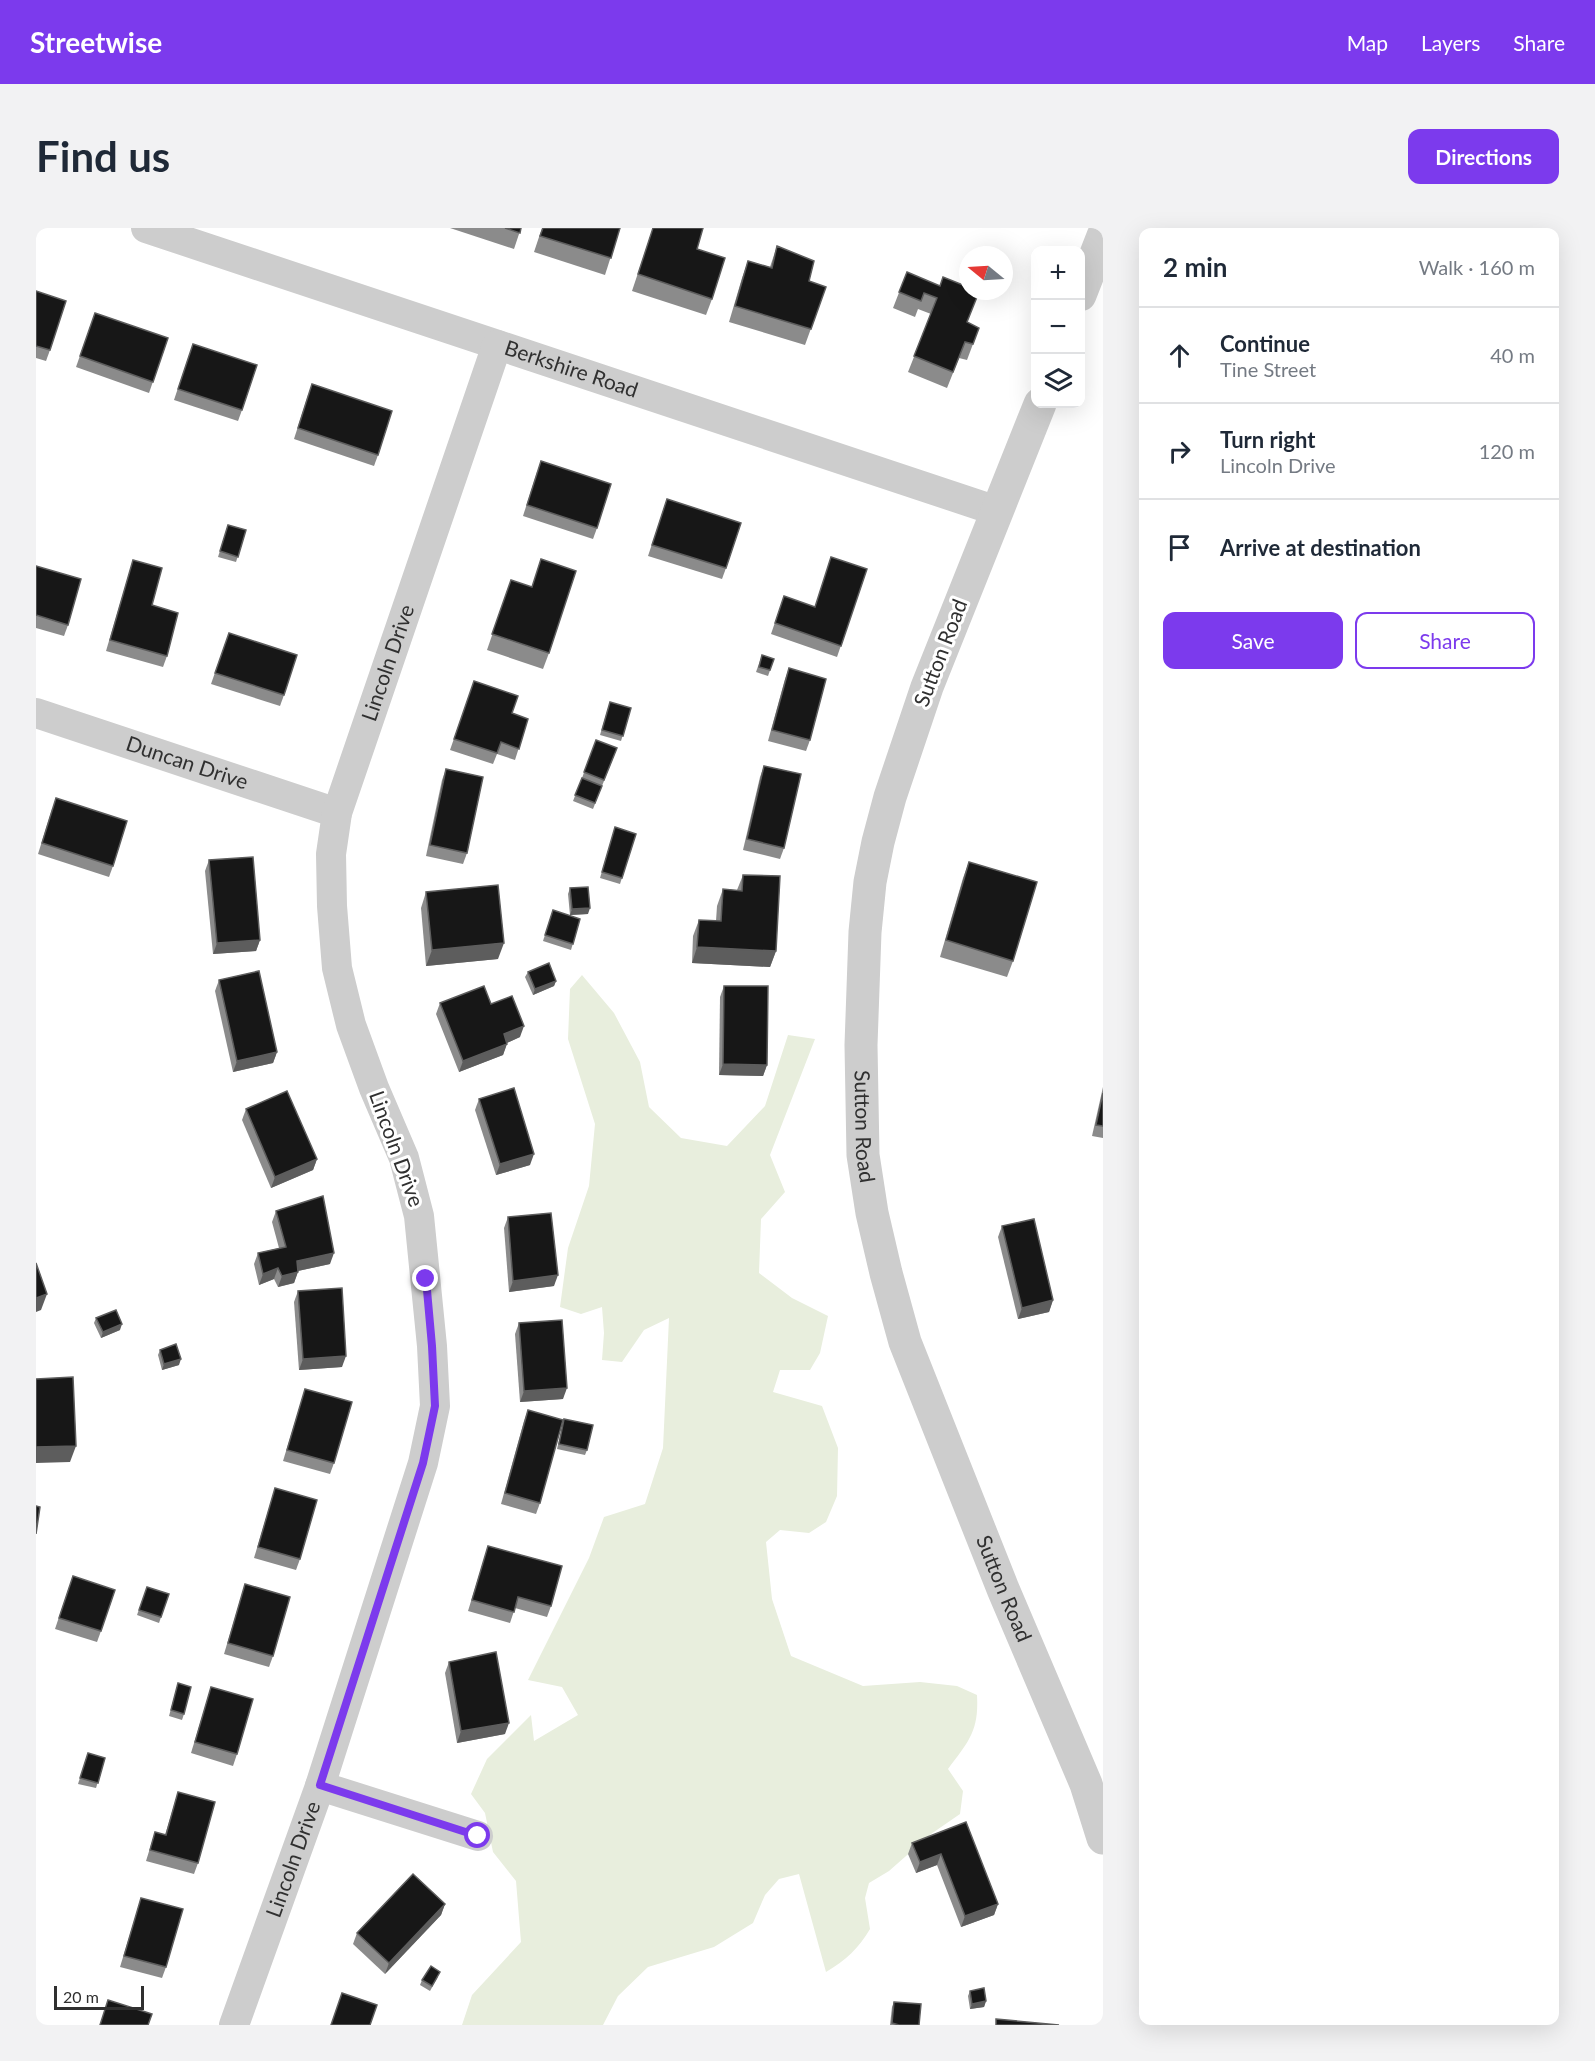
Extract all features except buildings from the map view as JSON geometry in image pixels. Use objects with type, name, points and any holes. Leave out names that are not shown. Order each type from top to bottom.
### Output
[{"type":"street","name":"Berkshire Road","points":[[146,228],[997,511]]},
{"type":"street","points":[[1085,282],[1103,236]]},
{"type":"street","name":"Lincoln Drive","points":[[234,2025],[320,1785],[423,1463],[435,1406],[432,1346],[419,1216],[404,1158],[374,1088],[351,1025],[337,968],[331,854],[337,813],[497,345]]},
{"type":"street","name":"Sutton Road","points":[[1038,408],[927,687],[890,797],[878,842],[870,882],[865,932],[861,1045],[863,1155],[872,1213],[906,1342],[1003,1589],[1086,1784],[1103,1838]]},
{"type":"street","name":"Duncan Drive","points":[[36,713],[337,813]]},
{"type":"street","points":[[320,1785],[478,1836]]},
{"type":"green space","points":[[582,975],[614,1013],[640,1062],[649,1107],[681,1138],[727,1146],[765,1106],[788,1035],[815,1039],[770,1155],[785,1192],[761,1219],[759,1273],[792,1298],[828,1316],[820,1353],[810,1370],[780,1370],[773,1392],[822,1406],[838,1448],[837,1496],[826,1522],[809,1533],[780,1530],[766,1542],[772,1599],[791,1656],[863,1686],[920,1682],[957,1686],[977,1695],[976,1718],[967,1743],[948,1769],[963,1791],[960,1814],[931,1834],[889,1871],[869,1883],[865,1898],[870,1929],[851,1953],[826,1972],[799,1874],[779,1879],[765,1895],[753,1923],[714,1947],[648,1967],[618,1996],[603,2025],[462,2025],[472,1995],[521,1942],[516,1881],[493,1852],[485,1813],[471,1794],[487,1759],[531,1715],[534,1741],[578,1715],[562,1687],[528,1680],[589,1558],[604,1517],[645,1504],[663,1448],[669,1318],[644,1330],[622,1362],[602,1360],[604,1333],[602,1307],[581,1314],[560,1307],[568,1248],[589,1186],[595,1124],[568,1039],[570,989]]},
{"type":"route","points":[[426,1279],[435,1406],[423,1463],[320,1785],[478,1836]]}]
